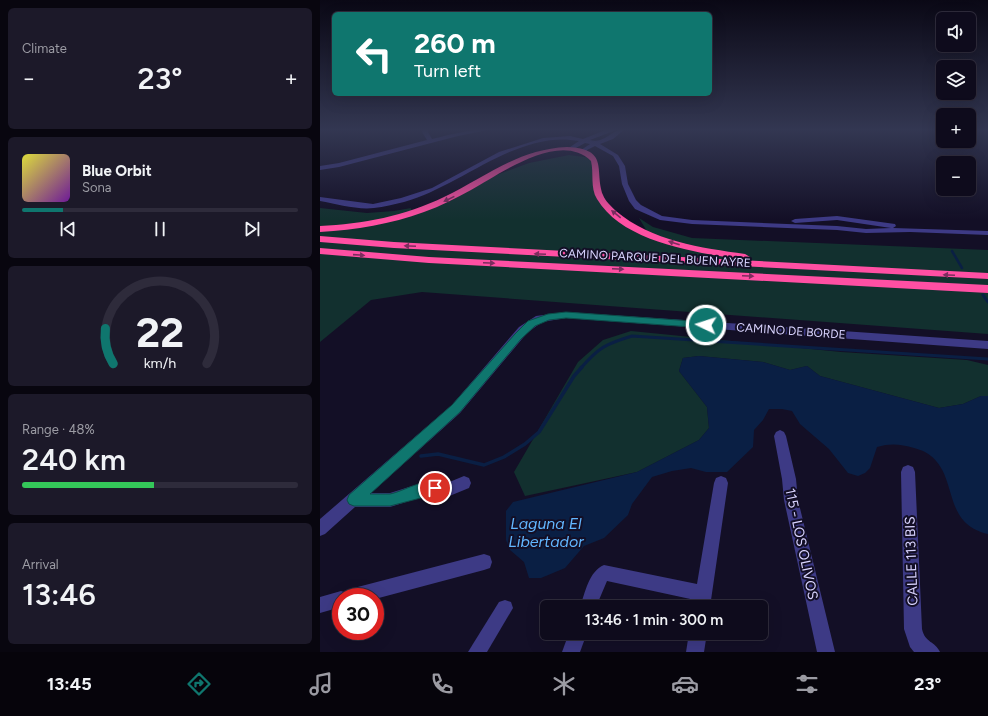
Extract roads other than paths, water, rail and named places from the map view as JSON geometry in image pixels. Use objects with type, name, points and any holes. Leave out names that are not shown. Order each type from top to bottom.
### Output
[{"type":"highway","points":[[320,229],[372,223],[417,212],[451,198],[518,159]]},
{"type":"highway","points":[[593,159],[595,162],[598,188],[602,200],[619,217],[649,234],[672,243],[701,251],[823,268]]},
{"type":"highway","name":"CAMINO PARQUE DEL BUEN AYRE","points":[[320,239],[394,246],[988,276]]},
{"type":"highway","name":"CAMINO PARQUE DEL BUEN AYRE","points":[[320,251],[445,260],[988,289]]},
{"type":"street","points":[[320,168],[357,159]]},
{"type":"street","points":[[320,199],[359,205],[387,204],[434,189],[488,159]]},
{"type":"street","points":[[618,159],[622,166],[625,184],[630,196],[638,207],[660,218],[755,224],[838,218],[910,230],[988,233]]},
{"type":"street","name":"CAMINO DE BORDE","points":[[320,529],[456,409],[524,330],[540,319],[566,315],[988,345]]},
{"type":"street","name":"115 - LOS OLIVOS","points":[[780,436],[789,479],[791,500],[826,652]]},
{"type":"street","name":"CALLE 113 BIS","points":[[908,472],[913,629],[916,640],[927,650]]},
{"type":"street","points":[[354,500],[390,500],[425,489],[435,488],[447,490],[464,483]]},
{"type":"street","points":[[704,600],[721,483]]},
{"type":"street","points":[[384,588],[484,562]]},
{"type":"street","points":[[591,600],[599,578],[604,573],[700,600]]},
{"type":"street","points":[[320,604],[332,601]]},
{"type":"street","points":[[477,652],[505,608]]},
{"type":"street","points":[[571,652],[575,640]]},
{"type":"street","points":[[694,652],[697,640]]},
{"type":"water","name":"Laguna El Libertador","points":[[699,356],[763,362],[790,370],[807,366],[820,376],[939,408],[963,404],[981,396],[988,396],[988,534],[973,528],[963,519],[956,508],[943,472],[936,461],[924,451],[900,445],[886,445],[877,447],[870,468],[865,473],[858,476],[848,473],[829,449],[800,424],[792,411],[769,409],[763,420],[754,430],[753,447],[727,472],[706,472],[691,468],[672,471],[652,477],[632,504],[628,515],[604,538],[584,546],[565,568],[541,578],[529,578],[524,562],[510,550],[506,540],[506,511],[513,502],[637,472],[699,440],[709,428],[707,407],[679,371],[683,358]]},
{"type":"waterway","points":[[952,251],[962,268]]},
{"type":"waterway","points":[[983,295],[988,302]]},
{"type":"waterway","points":[[581,368],[593,355],[604,347],[632,336],[988,359]]},
{"type":"waterway","points":[[421,456],[438,454],[484,465],[504,457],[525,444],[539,432],[574,376],[582,367]]}]
